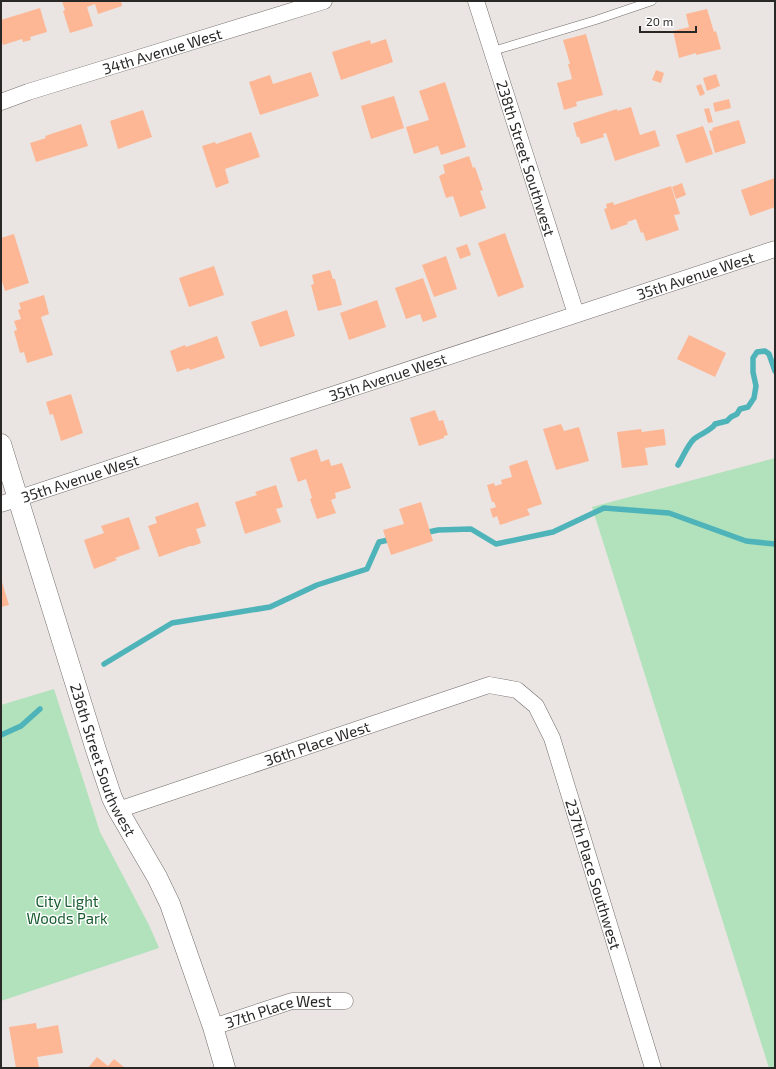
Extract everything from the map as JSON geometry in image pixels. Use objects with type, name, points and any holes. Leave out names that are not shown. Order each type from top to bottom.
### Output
[{"type":"street","name":"34th Avenue West","points":[[1,102],[28,92],[324,1]]},
{"type":"street","name":"238th Street Southwest","points":[[476,1],[576,314]]},
{"type":"street","name":"35th Avenue West","points":[[9,501],[775,250]]},
{"type":"street","name":"236th Street Southwest","points":[[1,444],[9,501],[112,798],[157,877],[170,904],[213,1027],[225,1068]]},
{"type":"street","name":"36th Place West","points":[[118,810],[489,685],[517,690]]},
{"type":"street","name":"237th Place Southwest","points":[[517,690],[536,706],[552,738],[653,1068]]},
{"type":"street","name":"37th Place West","points":[[213,1027],[292,1001],[345,1001]]},
{"type":"lane","points":[[493,51],[596,20],[652,1]]},
{"type":"green space","points":[[775,458],[775,1068],[769,1068],[592,507]]},
{"type":"green space","name":"City Light Woods Park","points":[[54,689],[100,832],[149,925],[159,948],[1,1001],[1,705]]},
{"type":"building","points":[[62,1],[121,1],[122,6],[98,14],[95,4],[87,7],[93,26],[70,33],[63,11],[65,10]]},
{"type":"building","points":[[40,8],[47,32],[30,37],[31,40],[23,42],[22,39],[3,45],[1,38],[1,20]]},
{"type":"building","points":[[707,9],[714,32],[716,31],[721,49],[696,55],[696,53],[679,58],[673,31],[689,27],[686,14]]},
{"type":"building","points":[[586,34],[603,95],[576,102],[577,106],[564,110],[557,83],[572,79],[568,64],[570,64],[563,40]]},
{"type":"building","points":[[386,39],[393,62],[341,80],[332,52],[370,40],[371,44]]},
{"type":"building","points":[[656,70],[664,73],[661,83],[652,80]]},
{"type":"building","points":[[311,72],[319,96],[260,115],[249,82],[270,75],[273,84]]},
{"type":"building","points":[[716,74],[720,86],[707,91],[703,78]]},
{"type":"building","points":[[445,82],[466,147],[441,155],[438,146],[414,154],[406,127],[429,120],[419,91]]},
{"type":"building","points":[[701,84],[705,94],[700,96],[696,86]]},
{"type":"building","points":[[394,96],[404,128],[371,139],[361,106]]},
{"type":"building","points":[[729,99],[731,108],[715,112],[713,103]]},
{"type":"building","points":[[631,107],[640,135],[655,130],[660,146],[615,161],[606,133],[603,134],[604,137],[581,144],[579,137],[577,137],[573,123],[617,109],[617,111]]},
{"type":"building","points":[[709,108],[713,122],[708,123],[704,109]]},
{"type":"building","points":[[143,110],[152,137],[118,149],[110,121]]},
{"type":"building","points":[[739,120],[746,143],[715,153],[709,131],[713,130],[712,128]]},
{"type":"building","points":[[81,124],[88,146],[36,162],[30,143],[46,138],[45,136]]},
{"type":"building","points":[[703,126],[713,154],[686,163],[676,135]]},
{"type":"building","points":[[251,132],[260,157],[225,169],[229,183],[216,188],[202,146],[215,142],[216,144]]},
{"type":"building","points":[[469,156],[473,168],[475,167],[483,190],[480,191],[486,208],[460,217],[453,196],[446,198],[439,176],[445,173],[443,165]]},
{"type":"building","points":[[775,178],[775,207],[750,216],[741,190]]},
{"type":"building","points":[[682,183],[686,195],[676,199],[672,187]]},
{"type":"building","points":[[671,186],[680,214],[674,215],[679,230],[646,241],[643,232],[641,233],[636,219],[627,222],[628,224],[611,230],[604,209],[607,208],[606,204],[613,202],[614,205]]},
{"type":"building","points":[[505,233],[524,287],[498,297],[478,243]]},
{"type":"building","points":[[14,234],[29,283],[5,291],[1,281],[1,238]]},
{"type":"building","points":[[467,244],[471,255],[460,259],[456,248]]},
{"type":"building","points":[[446,256],[457,289],[434,297],[422,265]]},
{"type":"building","points":[[214,266],[224,295],[189,307],[179,278]]},
{"type":"building","points":[[330,270],[333,279],[335,279],[342,305],[318,311],[311,285],[314,284],[312,275]]},
{"type":"building","points":[[423,278],[437,317],[423,322],[420,314],[406,319],[395,288]]},
{"type":"building","points":[[44,295],[49,314],[41,317],[53,355],[27,363],[24,352],[20,353],[14,331],[17,330],[14,321],[21,319],[18,310],[21,309],[19,303]]},
{"type":"building","points":[[377,300],[386,327],[349,340],[340,313]]},
{"type":"building","points":[[287,310],[295,336],[260,347],[251,322]]},
{"type":"building","points":[[689,335],[726,353],[715,377],[677,359]]},
{"type":"building","points":[[217,336],[225,358],[190,370],[189,368],[177,372],[170,351]]},
{"type":"building","points":[[71,394],[83,433],[61,441],[53,414],[50,415],[46,402]]},
{"type":"building","points":[[435,410],[439,421],[443,420],[448,435],[444,436],[444,438],[419,446],[410,418]]},
{"type":"building","points":[[561,424],[564,431],[579,427],[589,461],[556,470],[543,429]]},
{"type":"building","points":[[641,429],[642,432],[664,429],[666,445],[645,448],[648,465],[622,468],[617,432]]},
{"type":"building","points":[[317,449],[321,462],[329,459],[331,466],[342,463],[351,488],[335,493],[336,498],[331,500],[336,513],[317,519],[310,499],[312,498],[306,479],[298,482],[290,458]]},
{"type":"building","points":[[527,460],[542,504],[527,509],[530,515],[500,525],[497,516],[493,518],[490,509],[496,507],[494,502],[492,502],[487,485],[494,483],[495,486],[502,484],[501,480],[512,477],[509,466]]},
{"type":"building","points":[[276,485],[283,507],[276,509],[281,522],[245,534],[235,502],[257,495],[255,492]]},
{"type":"building","points":[[198,502],[206,526],[196,529],[201,543],[159,557],[148,526],[157,523],[155,517]]},
{"type":"building","points":[[421,502],[433,541],[391,555],[383,530],[404,524],[399,509]]},
{"type":"building","points":[[129,517],[140,549],[115,558],[117,560],[94,569],[84,540],[104,533],[101,526]]},
{"type":"building","points":[[1,579],[9,605],[1,607]]},
{"type":"building","points":[[36,1023],[37,1029],[58,1025],[63,1053],[37,1057],[39,1068],[16,1068],[9,1027]]},
{"type":"building","points":[[97,1057],[108,1066],[114,1059],[125,1068],[88,1068]]},
{"type":"waterway","points":[[678,465],[687,448],[694,439],[715,424],[727,421],[737,414],[740,409],[748,407],[754,398],[756,386],[753,372],[753,358],[757,352],[765,351],[769,354],[775,371]]},
{"type":"waterway","points":[[424,533],[438,530],[471,529],[496,544],[553,532],[604,508],[669,513],[746,541],[775,544]]},
{"type":"waterway","points":[[104,664],[172,623],[270,607],[317,585],[367,569],[379,542],[393,539]]},
{"type":"waterway","points":[[1,735],[21,726],[40,709]]}]
